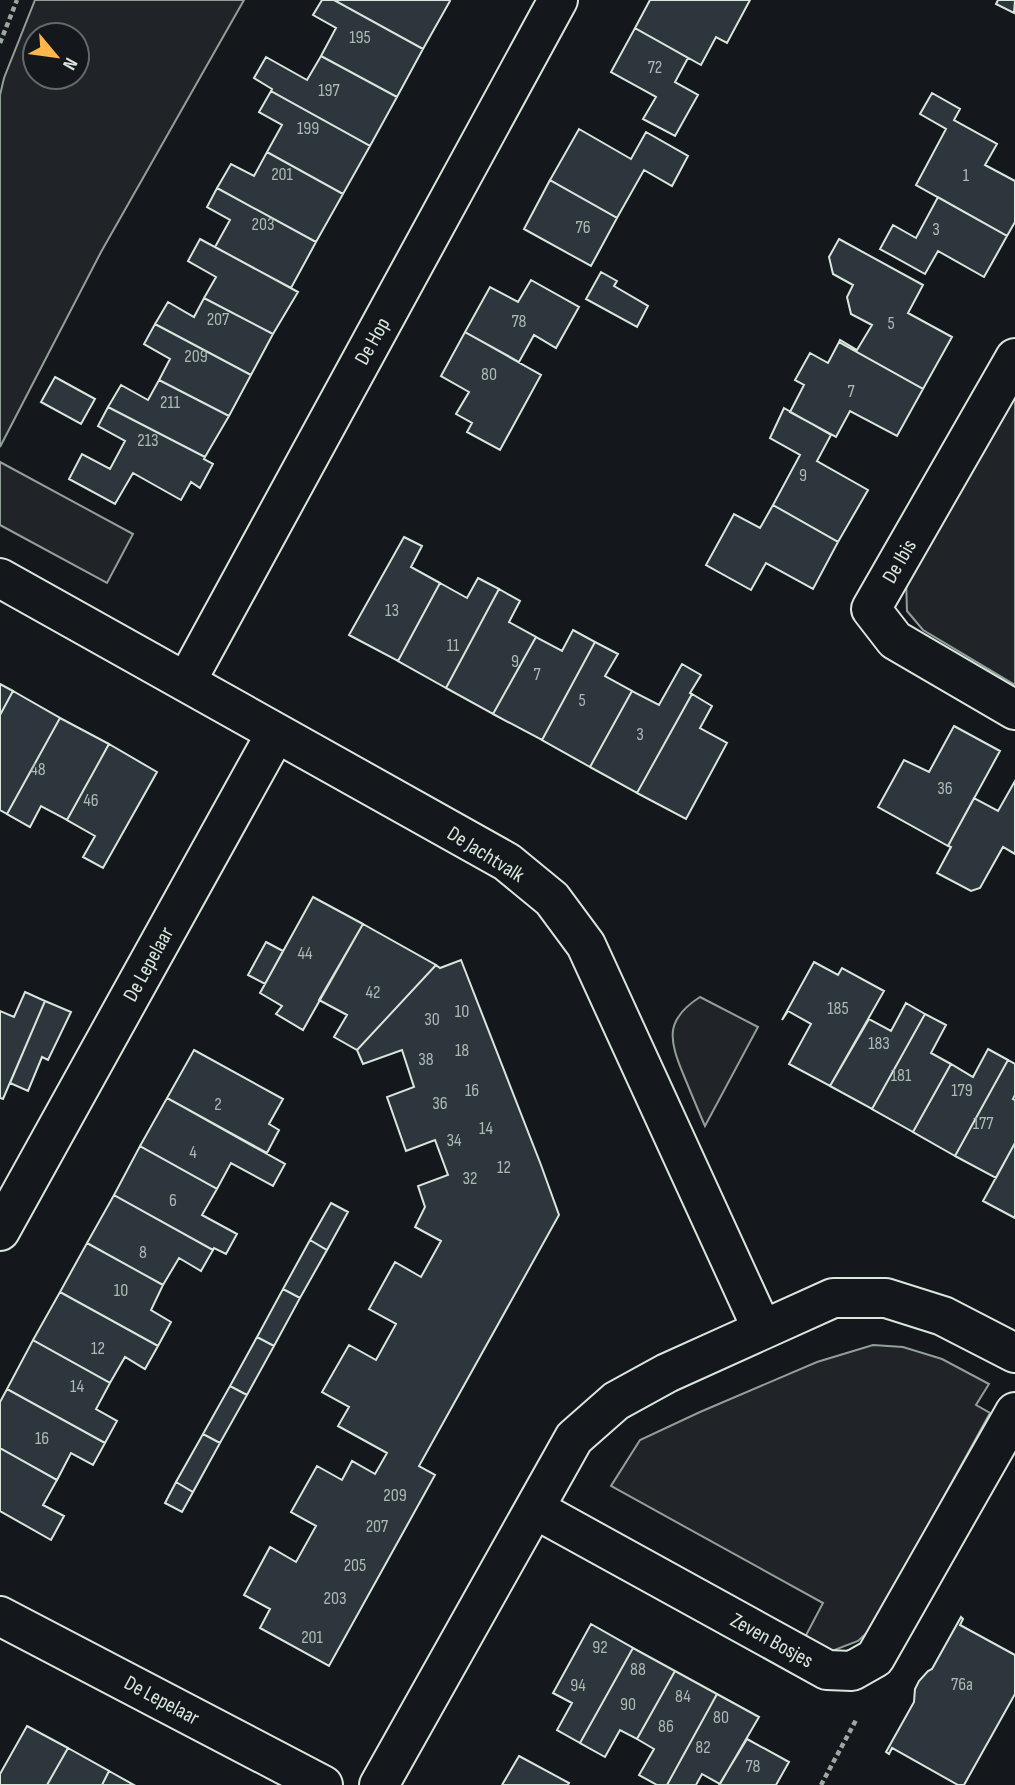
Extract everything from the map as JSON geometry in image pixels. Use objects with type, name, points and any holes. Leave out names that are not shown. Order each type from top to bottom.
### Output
[{"type":"street","name":"De Hop","points":[[186,682],[558,0]]},
{"type":"street","name":"De Ibis","points":[[1015,358],[871,609],[895,640],[1015,710]]},
{"type":"street","name":"De Jachtvalk","points":[[0,578],[507,862],[552,899],[586,945],[762,1329]]},
{"type":"street","name":"De Lepelaar","points":[[0,1231],[10,1191],[276,733]]},
{"type":"street","points":[[379,1785],[574,1438],[616,1401],[667,1373],[833,1298],[886,1298],[943,1315],[1015,1353]]},
{"type":"street","points":[[852,1671],[875,1658],[1015,1412]]},
{"type":"street","name":"Zeven Bosjes","points":[[535,1508],[827,1670],[852,1671]]},
{"type":"street","name":"De Lepelaar","points":[[0,1616],[323,1785]]},
{"type":"path","points":[[0,43],[17,0]]},
{"type":"path","points":[[821,1785],[859,1714],[852,1671]]},
{"type":"shaded area","points":[[35,0],[244,0],[101,252],[0,447],[0,95],[21,35],[21,91],[91,91],[91,21],[27,21]]},
{"type":"shaded area","points":[[1015,385],[1015,685],[923,630],[907,611],[906,578]]},
{"type":"shaded area","points":[[0,462],[133,534],[107,583],[0,525]]},
{"type":"shaded area","points":[[700,997],[758,1027],[705,1126],[679,1063],[673,1041],[675,1023],[680,1014]]},
{"type":"shaded area","points":[[873,1345],[903,1347],[942,1359],[989,1384],[976,1405],[990,1413],[871,1629],[858,1641],[832,1651],[804,1639],[823,1603],[611,1486],[640,1440],[817,1362]]},
{"type":"building","points":[[322,0],[334,0],[423,49],[397,97],[321,56],[336,28],[313,15]]},
{"type":"building","points":[[334,0],[448,0],[450,1],[423,49]]},
{"type":"building","points":[[650,0],[750,0],[727,43],[716,37],[701,65],[635,28]]},
{"type":"building","points":[[998,0],[1015,0],[1014,13],[996,4]]},
{"type":"building","points":[[635,28],[688,58],[675,82],[698,95],[675,136],[643,119],[656,97],[611,72]]},
{"type":"building","points":[[321,56],[397,97],[370,146],[271,91],[272,89],[254,78],[266,57],[307,80]]},
{"type":"building","points":[[271,91],[370,146],[343,194],[267,152],[282,125],[259,112]]},
{"type":"building","points":[[932,93],[960,109],[954,120],[997,144],[985,165],[1015,181],[1015,222],[1007,236],[916,185],[946,129],[920,114]]},
{"type":"building","points":[[579,129],[631,159],[646,132],[688,156],[672,186],[644,170],[617,218],[550,180]]},
{"type":"building","points":[[267,152],[343,194],[316,242],[217,188],[231,164],[254,176]]},
{"type":"building","points":[[550,180],[617,218],[591,266],[524,229]]},
{"type":"building","points":[[217,188],[316,242],[291,288],[215,247],[230,220],[207,207]]},
{"type":"building","points":[[938,197],[1007,236],[984,277],[938,251],[925,274],[880,249],[893,225],[916,238]]},
{"type":"building","points":[[200,239],[298,292],[273,334],[204,298],[216,277],[188,261]]},
{"type":"building","points":[[839,239],[923,285],[908,313],[952,337],[923,389],[839,342],[840,340],[857,350],[872,325],[851,314],[847,297],[853,285],[833,274],[829,257]]},
{"type":"building","points":[[601,272],[617,281],[614,286],[648,306],[637,327],[586,299]]},
{"type":"building","points":[[531,280],[579,307],[556,348],[534,335],[519,362],[465,332],[490,287],[518,302]]},
{"type":"building","points":[[204,298],[273,334],[251,375],[155,324],[168,302],[194,317]]},
{"type":"building","points":[[155,324],[251,375],[229,416],[159,380],[170,359],[144,344]]},
{"type":"building","points":[[465,332],[541,375],[500,450],[467,432],[472,423],[456,414],[469,392],[441,376]]},
{"type":"building","points":[[839,342],[923,389],[897,436],[850,411],[836,437],[790,412],[804,385],[795,380],[810,353],[828,363]]},
{"type":"building","points":[[55,377],[95,399],[81,424],[41,402]]},
{"type":"building","points":[[159,380],[229,416],[205,457],[108,407],[121,385],[148,400]]},
{"type":"building","points":[[108,407],[205,457],[204,459],[213,464],[200,488],[191,482],[181,500],[133,473],[115,504],[69,479],[82,454],[110,469],[125,441],[98,426]]},
{"type":"building","points":[[784,408],[831,435],[817,461],[868,490],[838,542],[773,505],[800,455],[770,438]]},
{"type":"building","points":[[773,505],[838,542],[813,589],[766,563],[751,590],[706,565],[734,514],[760,528]]},
{"type":"building","points":[[404,537],[422,546],[411,567],[440,583],[398,661],[349,635]]},
{"type":"building","points":[[478,578],[499,589],[446,688],[398,661],[440,583],[467,598]]},
{"type":"building","points":[[499,589],[520,601],[509,622],[536,637],[493,714],[446,688]]},
{"type":"building","points":[[573,630],[595,642],[542,740],[493,714],[536,637],[562,651]]},
{"type":"building","points":[[595,642],[618,654],[605,676],[632,691],[590,767],[542,740]]},
{"type":"building","points":[[682,664],[701,675],[637,793],[590,767],[632,691],[659,705]]},
{"type":"building","points":[[0,684],[13,691],[0,715]]},
{"type":"building","points":[[13,691],[60,718],[7,814],[0,810],[0,715]]},
{"type":"building","points":[[692,694],[712,706],[700,728],[727,743],[686,819],[637,793]]},
{"type":"building","points":[[60,718],[109,744],[67,820],[41,806],[30,827],[7,814]]},
{"type":"building","points":[[954,726],[1000,751],[948,846],[878,807],[904,760],[929,772]]},
{"type":"building","points":[[109,744],[157,772],[103,868],[83,857],[95,836],[67,820]]},
{"type":"building","points":[[1015,781],[1015,854],[1003,847],[980,888],[971,891],[937,873],[974,798],[998,811]]},
{"type":"building","points":[[313,897],[363,924],[303,1030],[276,1014],[282,1006],[260,993]]},
{"type":"building","points":[[363,924],[436,965],[357,1050],[334,1037],[347,1015],[319,1000]]},
{"type":"building","points":[[266,942],[283,951],[265,984],[248,975]]},
{"type":"building","points":[[461,960],[559,1215],[419,1466],[435,1475],[329,1666],[260,1628],[270,1609],[244,1595],[270,1547],[296,1562],[316,1526],[291,1512],[317,1466],[342,1480],[352,1461],[375,1474],[387,1453],[338,1426],[349,1407],[322,1392],[349,1345],[376,1360],[396,1324],[369,1309],[395,1262],[421,1277],[441,1241],[415,1227],[425,1207],[418,1186],[448,1175],[435,1140],[406,1151],[387,1097],[414,1087],[402,1050],[363,1064],[357,1050],[436,965],[440,968]]},
{"type":"building","points":[[814,962],[838,975],[842,968],[884,991],[830,1086],[789,1064],[811,1024],[788,1011],[782,1020]]},
{"type":"building","points":[[25,992],[45,1001],[3,1099],[0,1098],[0,1011],[14,1017]]},
{"type":"building","points":[[45,1001],[71,1012],[48,1060],[42,1057],[28,1091],[10,1083]]},
{"type":"building","points":[[906,1003],[925,1014],[872,1109],[830,1086],[869,1019],[891,1031]]},
{"type":"building","points":[[925,1014],[946,1025],[931,1053],[951,1064],[913,1132],[872,1109]]},
{"type":"building","points":[[988,1049],[1008,1060],[955,1156],[913,1132],[951,1064],[973,1077]]},
{"type":"building","points":[[194,1050],[283,1099],[269,1124],[279,1130],[267,1153],[167,1098]]},
{"type":"building","points":[[1008,1060],[1015,1064],[1015,1143],[996,1178],[955,1156]]},
{"type":"building","points":[[167,1098],[285,1164],[273,1186],[231,1163],[217,1189],[140,1146]]},
{"type":"building","points":[[1015,1143],[1015,1218],[983,1201]]},
{"type":"building","points":[[140,1146],[217,1189],[202,1215],[237,1234],[226,1254],[214,1248],[213,1250],[114,1195]]},
{"type":"building","points":[[114,1195],[213,1250],[201,1271],[179,1258],[163,1285],[87,1243]]},
{"type":"building","points":[[331,1203],[348,1212],[327,1250],[310,1240]]},
{"type":"building","points":[[310,1240],[327,1250],[300,1298],[283,1289]]},
{"type":"building","points":[[87,1243],[163,1285],[151,1310],[171,1322],[158,1346],[60,1292]]},
{"type":"building","points":[[283,1289],[300,1298],[274,1346],[257,1337]]},
{"type":"building","points":[[60,1292],[158,1346],[145,1369],[125,1357],[110,1383],[33,1340]]},
{"type":"building","points":[[257,1337],[274,1346],[247,1395],[230,1386]]},
{"type":"building","points":[[33,1340],[110,1383],[96,1409],[117,1421],[105,1443],[7,1389]]},
{"type":"building","points":[[230,1386],[247,1395],[220,1443],[203,1434]]},
{"type":"building","points":[[7,1389],[105,1443],[93,1465],[71,1453],[57,1480],[0,1448],[0,1402]]},
{"type":"building","points":[[203,1434],[220,1443],[193,1492],[176,1482]]},
{"type":"building","points":[[0,1448],[57,1480],[43,1505],[64,1516],[51,1540],[0,1511]]},
{"type":"building","points":[[176,1482],[193,1492],[182,1512],[165,1503]]},
{"type":"building","points":[[961,1617],[963,1619],[960,1625],[1015,1655],[1015,1694],[964,1785],[958,1785],[892,1748],[889,1754],[886,1752],[914,1702],[919,1681],[932,1669]]},
{"type":"building","points":[[591,1624],[633,1648],[580,1743],[557,1730],[572,1703],[553,1693]]},
{"type":"building","points":[[633,1648],[675,1671],[637,1739],[620,1730],[605,1757],[580,1743]]},
{"type":"building","points":[[675,1671],[717,1694],[667,1785],[657,1785],[639,1775],[654,1749],[637,1739]]},
{"type":"building","points":[[717,1694],[759,1717],[720,1784],[702,1774],[696,1785],[667,1785]]},
{"type":"building","points":[[27,1726],[68,1748],[47,1785],[0,1785],[0,1774]]},
{"type":"building","points":[[747,1739],[789,1762],[776,1785],[719,1785]]},
{"type":"building","points":[[68,1748],[109,1771],[102,1785],[47,1785]]},
{"type":"building","points":[[519,1756],[569,1783],[568,1785],[502,1785]]},
{"type":"building","points":[[109,1771],[134,1785],[102,1785]]}]
